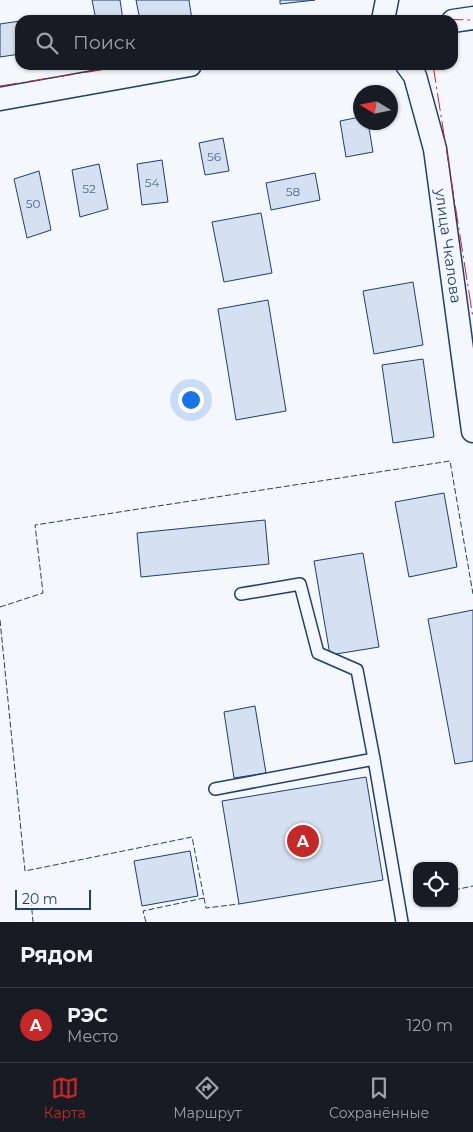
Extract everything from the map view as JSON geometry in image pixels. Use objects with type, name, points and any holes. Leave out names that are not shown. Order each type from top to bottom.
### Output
[{"type":"street","points":[[384,15],[387,0]]},
{"type":"street","points":[[458,20],[473,18]]},
{"type":"street","points":[[0,98],[161,70]]},
{"type":"street","name":"улица Чкалова","points":[[411,70],[416,76],[435,149],[473,431]]},
{"type":"lane","points":[[241,594],[300,584],[318,653],[357,670],[402,922]]},
{"type":"lane","points":[[215,789],[374,759]]},
{"type":"building","points":[[92,0],[120,0],[122,15],[95,15]]},
{"type":"building","points":[[136,0],[189,0],[191,15],[139,15]]},
{"type":"building","points":[[280,0],[315,0],[280,4]]},
{"type":"building","points":[[15,22],[15,55],[0,57],[0,24]]},
{"type":"building","points":[[353,118],[353,130],[369,130],[373,152],[346,157],[340,121]]},
{"type":"building","points":[[223,138],[229,171],[205,175],[199,143]]},
{"type":"building","points":[[162,160],[168,202],[142,205],[137,164]]},
{"type":"building","points":[[99,164],[108,209],[80,217],[72,170]]},
{"type":"building","points":[[39,171],[51,230],[27,238],[14,179]]},
{"type":"building","points":[[315,173],[320,200],[271,210],[266,183]]},
{"type":"building","points":[[261,213],[272,273],[224,282],[212,222]]},
{"type":"building","points":[[413,282],[423,345],[374,354],[363,291]]},
{"type":"building","points":[[268,300],[286,411],[236,420],[218,309]]},
{"type":"building","points":[[423,359],[434,437],[393,443],[382,365]]},
{"type":"building","points":[[444,493],[457,567],[409,577],[395,502]]},
{"type":"building","points":[[265,520],[269,564],[141,577],[137,533]]},
{"type":"building","points":[[363,553],[379,647],[330,655],[314,561]]},
{"type":"building","points":[[473,610],[473,761],[455,764],[428,619]]},
{"type":"building","points":[[255,706],[266,773],[234,778],[224,712]]},
{"type":"building","points":[[366,777],[383,880],[239,904],[222,801]]},
{"type":"building","points":[[190,851],[198,896],[142,906],[134,861]]},
{"type":"fence","points":[[0,607],[43,593],[35,525],[450,461],[473,594]]},
{"type":"fence","points":[[0,620],[25,871],[192,837],[206,908],[239,904]]},
{"type":"fence","points":[[458,889],[473,886]]},
{"type":"fence","points":[[146,922],[143,911],[204,898]]},
{"type":"fence","points":[[31,900],[33,922]]},
{"type":"power","points":[[458,20],[473,20]]},
{"type":"power","points":[[0,86],[101,70]]},
{"type":"power","points":[[434,70],[473,318]]},
{"type":"place","name":"РЭС","points":[[303,841]]}]
